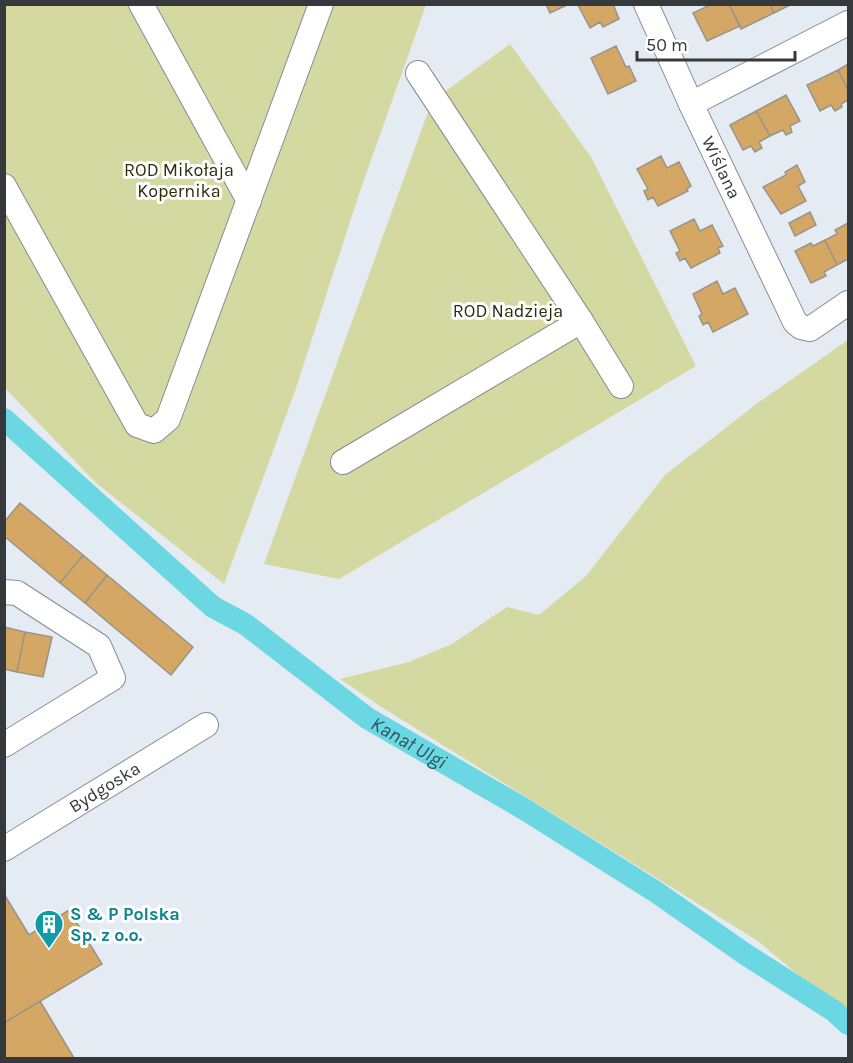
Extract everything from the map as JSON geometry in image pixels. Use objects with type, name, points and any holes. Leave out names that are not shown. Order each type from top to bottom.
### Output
[{"type":"street","points":[[141,4],[249,201]]},
{"type":"street","points":[[4,186],[137,425],[154,431],[168,419],[321,4]]},
{"type":"street","name":"Wiślana","points":[[646,4],[795,322],[801,327],[810,328],[849,303]]},
{"type":"street","points":[[691,104],[849,23]]},
{"type":"street","points":[[418,73],[581,321],[621,386]]},
{"type":"street","points":[[225,157],[237,167],[254,165],[265,157]]},
{"type":"street","points":[[344,462],[581,321]]},
{"type":"street","points":[[4,592],[17,592],[99,646],[112,678],[4,745]]},
{"type":"street","name":"Bydgoska","points":[[4,849],[206,725]]},
{"type":"green space","name":"ROD Mikołaja Kopernika","points":[[5,5],[426,5],[360,191],[295,391],[224,584],[96,483],[5,388]]},
{"type":"green space","name":"ROD Nadzieja","points":[[510,44],[591,157],[696,366],[339,579],[264,564],[432,101]]},
{"type":"green space","points":[[848,340],[848,1017],[758,941],[340,679],[409,662],[452,644],[507,607],[539,615],[586,576],[665,475],[759,402]]},
{"type":"building","points":[[546,4],[569,4],[550,13]]},
{"type":"building","points":[[613,4],[619,19],[603,27],[600,22],[590,28],[578,5]]},
{"type":"building","points":[[712,4],[729,4],[740,26],[707,41],[693,13]]},
{"type":"building","points":[[729,4],[770,4],[774,13],[741,29]]},
{"type":"building","points":[[770,4],[792,4],[774,13]]},
{"type":"building","points":[[616,46],[636,81],[608,94],[591,58]]},
{"type":"building","points":[[848,64],[848,90],[838,70]]},
{"type":"building","points":[[838,70],[848,90],[848,100],[835,111],[831,105],[820,111],[807,85]]},
{"type":"building","points":[[786,95],[800,121],[790,126],[792,132],[786,135],[783,130],[770,136],[756,111]]},
{"type":"building","points":[[756,111],[770,136],[759,142],[762,148],[755,152],[751,146],[743,150],[730,125]]},
{"type":"building","points":[[661,156],[667,168],[679,162],[691,186],[687,189],[688,191],[658,206],[653,197],[648,200],[644,191],[648,189],[637,169]]},
{"type":"building","points":[[797,165],[805,182],[798,186],[806,201],[781,214],[763,187],[786,175],[785,172]]},
{"type":"building","points":[[810,212],[816,225],[795,236],[789,223]]},
{"type":"building","points":[[694,219],[700,231],[712,225],[723,246],[718,248],[720,253],[691,268],[685,258],[680,261],[676,253],[680,251],[670,231]]},
{"type":"building","points":[[848,223],[848,259],[837,265],[825,240],[837,234],[835,230]]},
{"type":"building","points":[[825,240],[837,265],[824,272],[826,276],[811,283],[795,251],[811,243],[813,246]]},
{"type":"building","points":[[717,281],[723,294],[735,288],[748,314],[713,332],[708,322],[703,325],[699,316],[702,314],[693,294]]},
{"type":"building","points":[[20,503],[83,555],[60,583],[4,536],[4,522]]},
{"type":"building","points":[[83,555],[107,575],[85,603],[60,583]]},
{"type":"building","points":[[107,575],[193,647],[171,675],[85,603]]},
{"type":"building","points":[[4,627],[25,632],[17,672],[4,669]]},
{"type":"building","points":[[25,632],[52,637],[43,677],[17,672]]},
{"type":"building","name":"S & P Polska Sp. z o.o.","points":[[4,894],[29,935],[69,910],[102,964],[4,1023]]},
{"type":"building","points":[[40,1001],[74,1058],[4,1058],[4,1023]]},
{"type":"waterway","name":"Kanał Ulgi","points":[[4,419],[213,607],[245,624],[367,718],[524,809],[656,892],[745,954],[834,1011],[848,1024]]},
{"type":"place","name":"S & P Polska Sp. z o.o.","points":[[49,950]]}]
